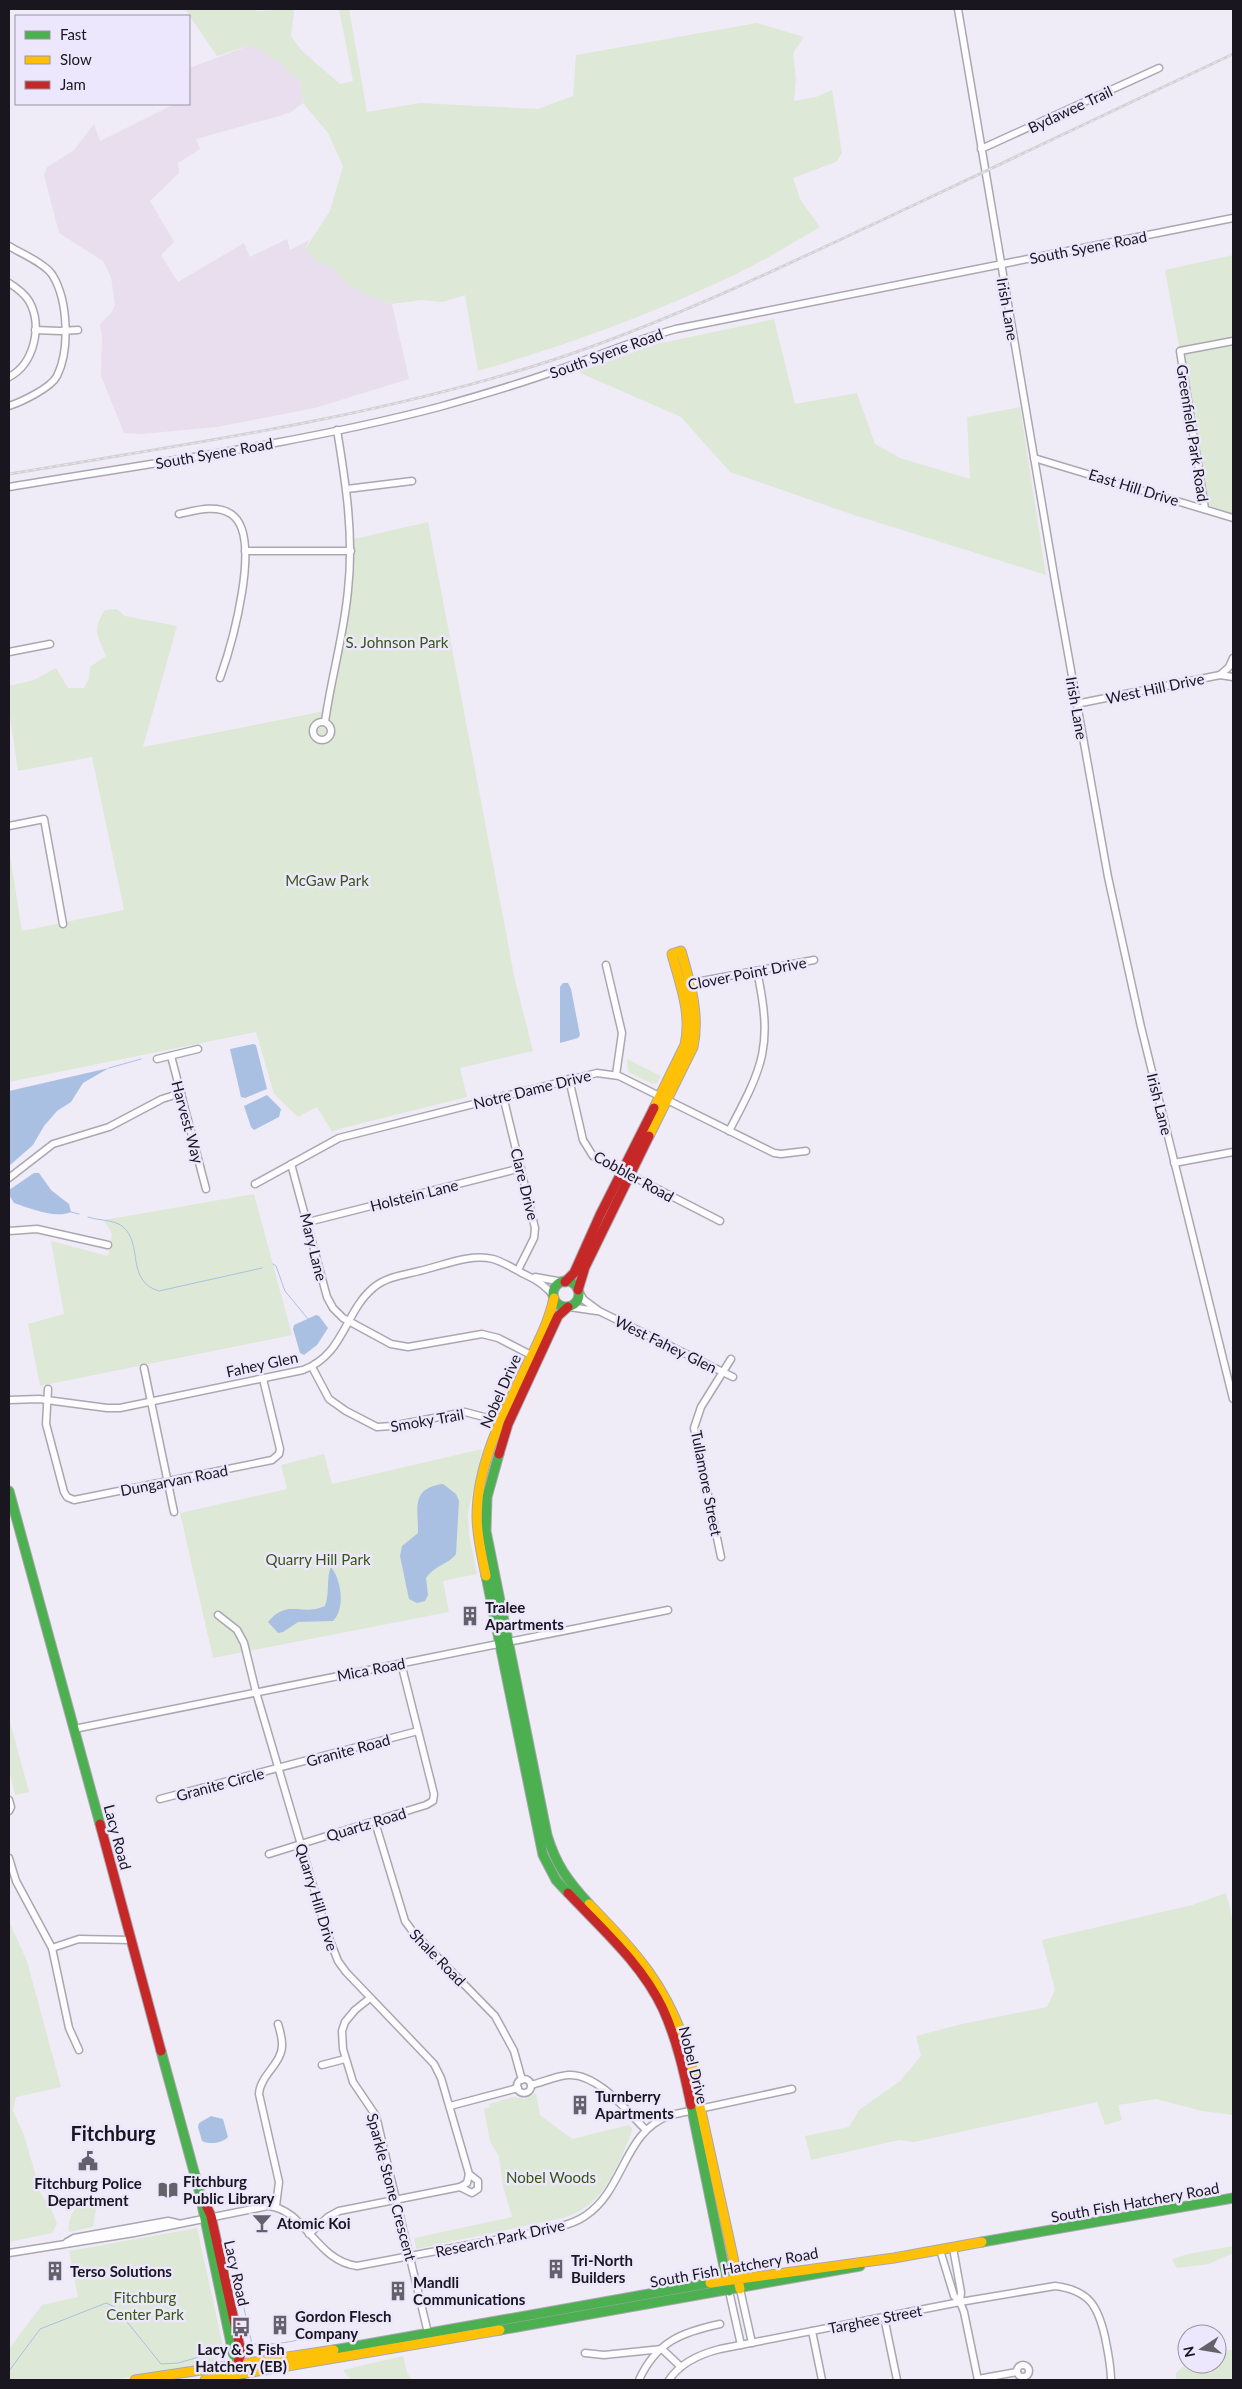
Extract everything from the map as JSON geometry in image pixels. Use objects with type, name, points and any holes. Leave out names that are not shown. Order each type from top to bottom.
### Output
[{"type":"main road","name":"Nobel Drive","points":[[685,985],[697,1028],[668,1101],[626,1174],[574,1272],[557,1286],[548,1321],[531,1355],[504,1422],[478,1496],[482,1527],[543,1855],[551,1872],[564,1890],[635,1964],[655,1992],[663,2008],[681,2057],[696,2110],[740,2289]]},
{"type":"main road","name":"Nobel Drive","points":[[626,1174],[659,1096],[689,1046]]},
{"type":"main road","name":"Nobel Drive","points":[[504,1422],[558,1316],[576,1302],[584,1267],[604,1217]]},
{"type":"main road","name":"Fahey Glen","points":[[564,1282],[574,1284],[578,1291]]},
{"type":"main road","name":"Fahey Glen","points":[[554,1297],[561,1306],[568,1307]]},
{"type":"main road","name":"Lacy Road","points":[[9,1491],[207,2217],[241,2352],[238,2363],[241,2378]]},
{"type":"main road","name":"Nobel Drive","points":[[696,2110],[729,2291]]},
{"type":"main road","name":"South Fish Hatchery Road","points":[[135,2380],[238,2363],[362,2346],[428,2332],[737,2278],[800,2268],[894,2258],[1233,2198]]},
{"type":"main road","name":"South Fish Hatchery Road","points":[[205,2380],[241,2378],[740,2289],[894,2258]]},
{"type":"street","name":"Irish Lane","points":[[958,9],[1076,704],[1113,904],[1174,1163],[1233,1399]]},
{"type":"street","name":"Bydawee Trail","points":[[981,149],[1159,68]]},
{"type":"street","name":"South Syene Road","points":[[9,487],[337,430],[406,415],[496,391],[556,371],[627,342],[676,329],[1233,218]]},
{"type":"street","points":[[9,246],[48,270],[53,276],[63,306],[66,331],[66,340],[57,376],[48,386],[9,406]]},
{"type":"street","points":[[9,283],[20,290],[30,302],[35,330],[28,360],[17,372],[9,377]]},
{"type":"street","points":[[35,330],[78,330]]},
{"type":"street","name":"Greenfield Park Road","points":[[1206,508],[1180,351],[1233,340]]},
{"type":"street","points":[[325,722],[345,614],[350,552],[346,488],[337,430]]},
{"type":"street","name":"East Hill Drive","points":[[1034,458],[1206,508],[1233,518]]},
{"type":"street","points":[[346,488],[412,481]]},
{"type":"street","points":[[179,514],[221,509],[230,513],[243,528],[245,551],[241,601],[229,651],[220,678]]},
{"type":"street","points":[[245,551],[350,552]]},
{"type":"street","points":[[9,652],[50,644]]},
{"type":"street","points":[[1220,675],[1229,667],[1233,658]]},
{"type":"street","name":"West Hill Drive","points":[[1076,704],[1220,675],[1233,677]]},
{"type":"street","points":[[9,826],[44,819],[63,924]]},
{"type":"street","name":"Clover Point Drive","points":[[685,985],[814,960]]},
{"type":"street","points":[[606,965],[622,1033],[616,1075]]},
{"type":"street","points":[[729,1130],[752,1085],[764,1051],[764,1006],[757,971]]},
{"type":"street","points":[[157,1059],[198,1048]]},
{"type":"street","name":"Harvest Way","points":[[171,1056],[206,1189]]},
{"type":"street","name":"Notre Dame Drive","points":[[255,1184],[339,1138],[597,1073],[616,1075],[774,1153],[806,1151]]},
{"type":"street","name":"Cobbler Road","points":[[569,1079],[585,1146],[596,1159],[720,1221]]},
{"type":"street","points":[[9,1178],[53,1144],[109,1127],[162,1099],[180,1093]]},
{"type":"street","name":"Clare Drive","points":[[503,1096],[534,1220],[535,1232],[518,1270]]},
{"type":"street","points":[[1174,1163],[1233,1152]]},
{"type":"street","name":"Mary Lane","points":[[291,1164],[327,1297],[336,1312],[350,1322],[391,1344],[402,1347],[482,1334],[498,1338],[531,1355]]},
{"type":"street","name":"Holstein Lane","points":[[308,1222],[521,1168]]},
{"type":"street","points":[[9,1230],[37,1229],[108,1245]]},
{"type":"street","name":"Fahey Glen","points":[[9,1407],[12,1400],[47,1400],[107,1408],[152,1402],[312,1367],[330,1352],[368,1293],[384,1281],[467,1259],[492,1259],[518,1270],[548,1288],[554,1297]]},
{"type":"street","name":"Fahey Glen","points":[[528,1275],[564,1282]]},
{"type":"street","name":"Fahey Glen","points":[[578,1291],[584,1300],[599,1311]]},
{"type":"street","name":"Fahey Glen","points":[[568,1307],[599,1311]]},
{"type":"street","name":"West Fahey Glen","points":[[599,1311],[733,1377]]},
{"type":"street","name":"Tullamore Street","points":[[721,1557],[694,1428],[701,1407],[731,1359]]},
{"type":"street","name":"Smoky Trail","points":[[312,1367],[329,1399],[346,1412],[377,1427],[392,1426],[465,1412],[504,1422]]},
{"type":"street","points":[[144,1368],[174,1512]]},
{"type":"street","name":"Dungarvan Road","points":[[47,1400],[46,1424],[64,1492],[67,1498],[74,1500],[272,1460],[279,1454],[278,1440],[263,1379]]},
{"type":"street","points":[[47,1400],[48,1389]]},
{"type":"street","name":"Mica Road","points":[[74,1729],[668,1610]]},
{"type":"street","name":"Quarry Hill Drive","points":[[218,1615],[237,1630],[244,1643],[256,1692],[329,1940],[338,1961],[370,1998],[434,2064],[441,2078],[469,2174],[467,2183],[460,2187]]},
{"type":"street","points":[[400,1663],[418,1731]]},
{"type":"street","name":"Granite Road","points":[[279,1768],[418,1731]]},
{"type":"street","name":"Quartz Road","points":[[269,1854],[426,1806],[433,1801],[434,1794],[418,1731]]},
{"type":"street","name":"Granite Circle","points":[[160,1799],[279,1768]]},
{"type":"street","points":[[9,1800],[11,1807],[9,1811]]},
{"type":"street","name":"Shale Road","points":[[375,1822],[405,1921],[412,1932],[495,2016],[514,2051],[522,2080]]},
{"type":"street","points":[[9,1858],[16,1881],[52,1948],[69,2028],[79,2050]]},
{"type":"street","points":[[52,1948],[79,1939],[132,1940]]},
{"type":"street","name":"Sparkle Stone Crescent","points":[[370,1998],[345,2022],[341,2041],[353,2082],[376,2116],[428,2332]]},
{"type":"street","points":[[9,2253],[67,2242],[74,2238],[150,2224],[168,2221],[178,2223],[262,2206],[276,2206],[279,2182],[259,2094],[262,2083],[281,2053],[282,2041],[278,2024]]},
{"type":"street","points":[[322,2065],[345,2059]]},
{"type":"street","points":[[531,2085],[569,2075],[586,2078],[601,2088],[645,2129],[662,2118],[792,2089]]},
{"type":"street","points":[[518,2088],[518,2084],[522,2080],[527,2080],[531,2085]]},
{"type":"street","points":[[518,2088],[525,2093],[530,2090],[531,2085]]},
{"type":"street","points":[[450,2106],[518,2088]]},
{"type":"street","name":"Research Park Drive","points":[[276,2206],[290,2215],[328,2254],[348,2265],[366,2266],[548,2230],[577,2221],[592,2212],[606,2196],[645,2129]]},
{"type":"street","points":[[309,2234],[328,2217],[339,2212],[460,2187],[472,2192],[478,2189],[478,2181],[469,2174]]},
{"type":"street","points":[[953,2248],[961,2292],[960,2302]]},
{"type":"street","points":[[940,2250],[954,2296],[960,2302],[964,2312],[978,2380],[1017,2372]]},
{"type":"street","name":"Targhee Street","points":[[669,2380],[681,2367],[704,2353],[960,2302],[1055,2286],[1069,2288],[1088,2298],[1094,2304],[1101,2322],[1111,2367],[1111,2380]]},
{"type":"street","name":"Nobel Drive","points":[[740,2289],[752,2343]]},
{"type":"street","name":"Nobel Drive","points":[[729,2291],[741,2345]]},
{"type":"street","points":[[884,2317],[897,2380]]},
{"type":"street","points":[[639,2380],[654,2357],[682,2334],[720,2324]]},
{"type":"street","points":[[812,2332],[822,2380]]},
{"type":"street","points":[[585,2353],[604,2355],[662,2349],[681,2367]]},
{"type":"shaded area","points":[[251,45],[280,63],[300,82],[303,103],[291,112],[196,139],[200,149],[178,163],[179,173],[150,201],[174,242],[161,255],[178,282],[244,243],[250,257],[287,239],[290,250],[309,240],[305,249],[317,262],[334,268],[343,281],[363,294],[392,304],[409,379],[315,408],[217,427],[141,434],[124,433],[101,376],[102,336],[100,324],[111,313],[115,305],[111,277],[103,261],[59,233],[44,175],[47,167],[74,150],[94,124],[100,141],[172,105],[190,105],[190,68]]},
{"type":"green space","points":[[185,9],[255,9],[257,11],[293,9],[291,36],[302,51],[340,84],[353,81],[339,9],[349,9],[367,112],[420,103],[538,109],[573,96],[576,55],[757,23],[804,37],[793,53],[796,79],[794,101],[816,97],[832,90],[842,153],[836,162],[793,178],[800,199],[820,227],[742,272],[669,304],[575,340],[478,371],[465,295],[443,302],[421,300],[392,304],[363,294],[343,281],[334,268],[317,262],[305,249],[330,211],[343,166],[328,133],[303,103],[300,82],[280,63],[251,45],[217,56]]},
{"type":"green space","points":[[1233,255],[1233,514],[1208,505],[1165,270]]},
{"type":"green space","points":[[774,319],[795,404],[857,393],[875,444],[900,458],[970,479],[967,417],[1020,407],[1046,575],[851,514],[730,472],[681,417],[578,372],[657,344]]},
{"type":"green space","name":"McGaw Park","points":[[428,522],[515,980],[533,1051],[460,1068],[467,1097],[332,1132],[317,1107],[298,1117],[274,1094],[256,1032],[9,1082],[9,849],[22,931],[124,910],[92,757],[18,771],[9,709],[9,686],[34,680],[56,668],[68,688],[84,688],[89,679],[90,667],[106,656],[98,637],[98,623],[105,610],[117,609],[125,616],[177,626],[143,747],[330,710],[349,615],[354,539]]},
{"type":"green space","points":[[627,1059],[661,1076],[657,1083],[653,1084],[628,1072]]},
{"type":"green space","points":[[254,1194],[292,1335],[40,1386],[28,1324],[64,1314],[51,1241],[108,1256],[112,1234],[104,1220]]},
{"type":"green space","name":"Quarry Hill Park","points":[[482,1449],[468,1513],[469,1534],[477,1574],[443,1581],[449,1612],[213,1658],[180,1513],[287,1489],[281,1465],[324,1454],[332,1484]]},
{"type":"green space","points":[[9,1718],[29,1792],[15,1795],[9,1769]]},
{"type":"green space","points":[[1226,1893],[1233,1921],[1233,2115],[1202,2111],[1156,2099],[1118,2105],[1122,2120],[1105,2125],[1097,2102],[914,2142],[899,2140],[811,2160],[805,2136],[849,2127],[859,2110],[900,2081],[921,2056],[916,2036],[962,2024],[1047,2007],[1055,1990],[1042,1940],[1192,1905]]},
{"type":"green space","points":[[9,1921],[27,1961],[61,2087],[16,2097],[13,2111],[24,2135],[41,2194],[51,2208],[57,2224],[52,2233],[9,2242]]},
{"type":"green space","name":"Nobel Woods","points":[[536,2093],[540,2115],[572,2139],[629,2125],[632,2128],[623,2152],[603,2190],[587,2206],[563,2218],[416,2249],[414,2238],[512,2217],[503,2186],[499,2156],[490,2142],[484,2109],[490,2107],[489,2104],[513,2097],[525,2099]]},
{"type":"green space","points":[[98,2196],[100,2199],[97,2203],[93,2227],[69,2232],[70,2219],[76,2208],[86,2200]]},
{"type":"green space","name":"Fitchburg Center Park","points":[[197,2228],[224,2351],[211,2364],[111,2380],[9,2380],[9,2349],[42,2305],[78,2297],[69,2251]]},
{"type":"green space","points":[[1233,2246],[1233,2253],[1209,2264],[1177,2268],[1172,2259],[1188,2254]]},
{"type":"green space","points":[[1227,2350],[1233,2350],[1233,2380],[1176,2380],[1176,2373],[1227,2374]]},
{"type":"green space","points":[[403,2356],[407,2373],[412,2380],[351,2380],[343,2370]]},
{"type":"water","points":[[563,983],[568,983],[571,989],[580,1035],[578,1038],[560,1043],[560,987]]},
{"type":"water","points":[[256,1045],[267,1089],[245,1098],[241,1097],[230,1049]]},
{"type":"water","points":[[109,1068],[83,1083],[71,1102],[57,1111],[44,1126],[33,1145],[9,1166],[9,1091]]},
{"type":"water","points":[[267,1095],[281,1109],[279,1117],[254,1130],[251,1127],[244,1106]]},
{"type":"water","points":[[34,1173],[39,1173],[51,1190],[69,1204],[71,1212],[50,1214],[14,1203],[9,1195],[9,1190]]},
{"type":"water","points":[[316,1315],[319,1316],[328,1328],[317,1345],[304,1355],[300,1353],[293,1329],[294,1325]]},
{"type":"water","points":[[443,1484],[456,1494],[459,1501],[456,1554],[426,1578],[428,1595],[425,1601],[417,1603],[409,1599],[400,1556],[402,1546],[418,1533],[417,1507],[421,1494],[433,1486]]},
{"type":"water","points":[[331,1567],[341,1594],[340,1609],[333,1621],[298,1622],[283,1632],[278,1633],[268,1622],[275,1615],[288,1609],[309,1610],[325,1606]]},
{"type":"water","points":[[211,2116],[223,2119],[228,2137],[223,2141],[212,2143],[202,2141],[198,2127],[199,2123]]},
{"type":"waterway","points":[[109,1068],[141,1059]]},
{"type":"waterway","points":[[71,1212],[79,1214]]},
{"type":"waterway","points":[[88,1217],[114,1222],[122,1226],[129,1233],[138,1271],[142,1279],[149,1286],[159,1291],[262,1268]]},
{"type":"waterway","points":[[273,1264],[276,1266],[285,1291],[308,1319]]},
{"type":"waterway","points":[[9,2371],[40,2329],[106,2303],[115,2307],[161,2364],[178,2363],[220,2351]]},
{"type":"waterway","points":[[244,2308],[252,2344],[274,2344],[300,2340],[313,2334]]},
{"type":"waterway","points":[[213,2351],[218,2347]]},
{"type":"railway","points":[[9,474],[217,439],[424,397],[492,379],[600,344],[681,312],[760,277],[1233,54]]},
{"type":"traffic: fast","points":[[566,1281],[575,1285],[579,1294],[575,1303],[566,1307],[557,1303],[553,1294],[557,1285],[566,1281]]},
{"type":"traffic: fast","points":[[499,1454],[487,1497],[486,1531],[547,1835],[554,1855],[564,1872],[589,1904]]},
{"type":"traffic: fast","points":[[9,1491],[100,1824]]},
{"type":"traffic: fast","points":[[486,1576],[543,1855],[556,1880],[568,1893]]},
{"type":"traffic: fast","points":[[161,2051],[199,2190],[233,2353],[238,2363],[241,2380]]},
{"type":"traffic: fast","points":[[691,2105],[729,2291]]},
{"type":"traffic: fast","points":[[982,2242],[1233,2198]]},
{"type":"traffic: fast","points":[[500,2330],[860,2266]]},
{"type":"traffic: fast","points":[[334,2350],[710,2283]]},
{"type":"traffic: slow","points":[[649,1136],[693,1047],[695,1011],[691,987],[681,951],[672,954],[686,1010],[687,1033],[685,1045],[654,1108]]},
{"type":"traffic: slow","points":[[486,1576],[477,1524],[481,1479],[492,1443],[514,1391],[536,1347],[554,1298]]},
{"type":"traffic: slow","points":[[589,1904],[622,1939],[648,1971],[660,1988],[679,2028],[688,2052],[740,2289]]},
{"type":"traffic: slow","points":[[710,2283],[894,2258],[982,2242]]},
{"type":"traffic: slow","points":[[205,2380],[500,2330]]},
{"type":"traffic: slow","points":[[135,2380],[334,2350]]},
{"type":"traffic: jam","points":[[565,1282],[574,1273],[600,1215],[654,1108]]},
{"type":"traffic: jam","points":[[578,1290],[585,1267],[649,1136]]},
{"type":"traffic: jam","points":[[499,1454],[508,1424],[558,1316],[568,1307]]},
{"type":"traffic: jam","points":[[100,1824],[161,2051]]},
{"type":"traffic: jam","points":[[568,1893],[633,1962],[654,1993],[663,2009],[676,2044],[691,2105]]},
{"type":"traffic: jam","points":[[202,2196],[211,2216],[241,2352],[238,2363]]},
{"type":"place","name":"Tralee Apartments","points":[[470,1616]]},
{"type":"place","name":"Turnberry Apartments","points":[[580,2105]]},
{"type":"place","name":"Fitchburg Police Department","points":[[88,2161]]},
{"type":"place","name":"Fitchburg Public Library","points":[[168,2190]]},
{"type":"place","name":"Atomic Koi","points":[[262,2223]]},
{"type":"place","name":"Tri-North Builders","points":[[556,2269]]},
{"type":"place","name":"Terso Solutions","points":[[55,2271]]},
{"type":"place","name":"Mandli Communications","points":[[398,2291]]},
{"type":"place","name":"Gordon Flesch Company","points":[[280,2325]]},
{"type":"place","name":"Lacy & S Fish Hatchery (EB)","points":[[241,2327]]},
{"type":"district","name":"Fitchburg","points":[[113,2133]]},
{"type":"park label","name":"S. Johnson Park","points":[[397,642]]}]
